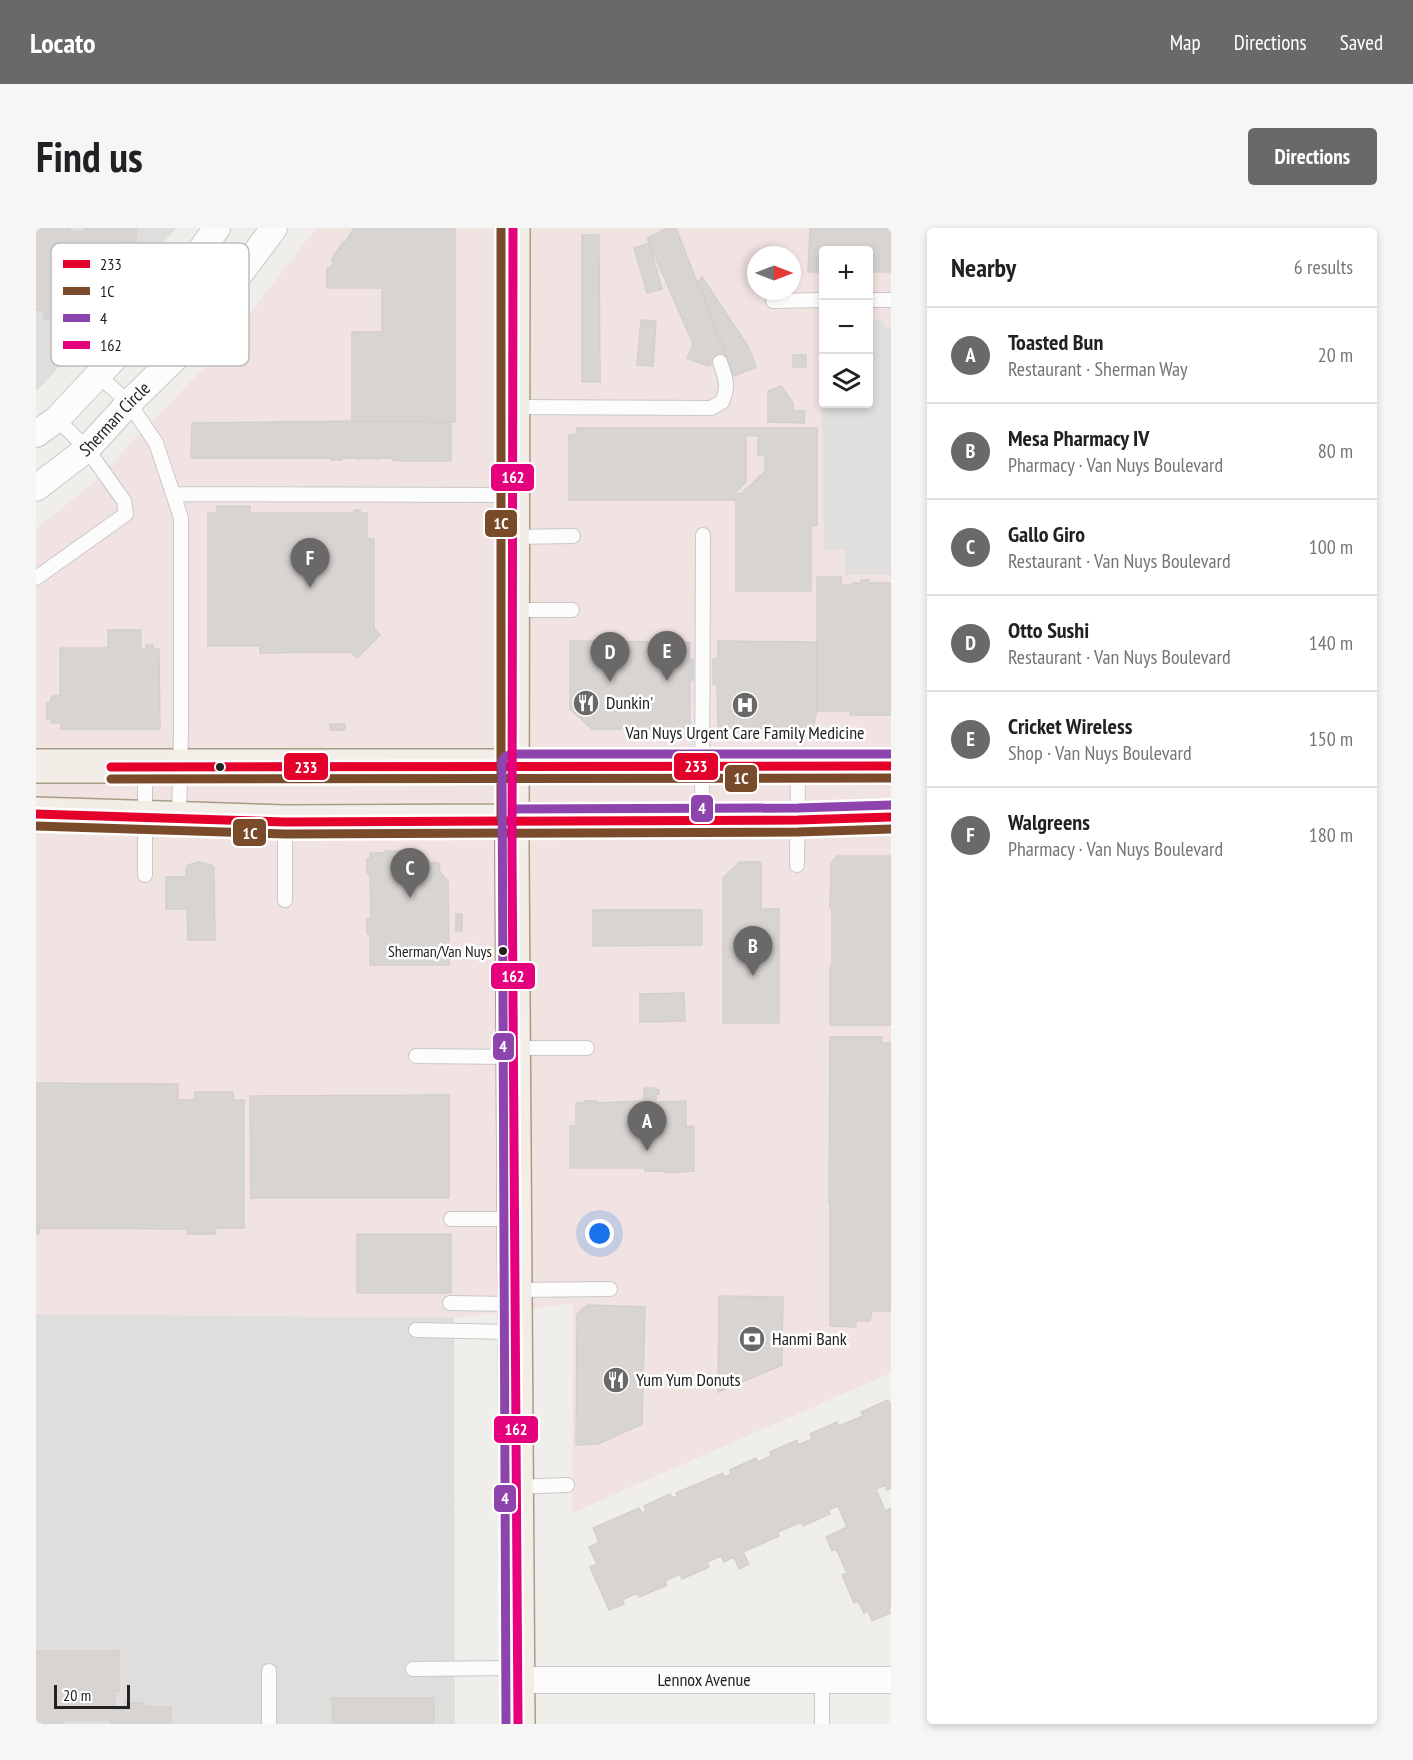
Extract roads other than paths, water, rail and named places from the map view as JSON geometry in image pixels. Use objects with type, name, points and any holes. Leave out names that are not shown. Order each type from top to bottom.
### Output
[{"type":"main road","points":[[513,228],[513,821],[518,1724]]},
{"type":"main road","points":[[36,766],[891,766]]},
{"type":"main road","points":[[36,814],[285,822],[798,820],[891,817]]},
{"type":"street","points":[[205,243],[216,228]]},
{"type":"street","name":"Sherman Circle","points":[[249,262],[274,228]]},
{"type":"street","points":[[36,434],[57,419],[108,366]]},
{"type":"street","name":"Sherman Circle","points":[[36,488],[87,449],[167,366]]},
{"type":"street","name":"Lennox Avenue","points":[[518,1674],[822,1681],[891,1680]]},
{"type":"lane","points":[[773,301],[819,300]]},
{"type":"lane","points":[[873,300],[891,300]]},
{"type":"lane","points":[[513,407],[711,408],[722,402],[727,392],[727,381],[720,362]]},
{"type":"lane","points":[[99,376],[129,404],[156,443],[181,518],[179,818]]},
{"type":"lane","points":[[36,578],[126,514],[124,501],[87,449],[57,419]]},
{"type":"lane","points":[[174,494],[512,495]]},
{"type":"lane","points":[[702,820],[703,535]]},
{"type":"lane","points":[[513,537],[573,536]]},
{"type":"lane","points":[[513,610],[572,609]]},
{"type":"lane","points":[[797,865],[798,766]]},
{"type":"lane","points":[[145,767],[145,875]]},
{"type":"lane","points":[[285,822],[285,900]]},
{"type":"lane","points":[[416,1056],[587,1048]]},
{"type":"lane","points":[[451,1219],[515,1219]]},
{"type":"lane","points":[[417,1330],[610,1290]]},
{"type":"lane","points":[[450,1303],[516,1308]]},
{"type":"lane","points":[[516,1487],[567,1485]]},
{"type":"lane","points":[[413,1669],[518,1674]]},
{"type":"lane","points":[[269,1671],[269,1724]]},
{"type":"lane","points":[[822,1681],[822,1724]]},
{"type":"place","name":"Walgreens","points":[[310,588]]},
{"type":"place","name":"Cricket Wireless","points":[[667,681]]},
{"type":"place","name":"Otto Sushi","points":[[610,682]]},
{"type":"place","name":"Dunkin'","points":[[586,703]]},
{"type":"place","name":"Van Nuys Urgent Care Family Medicine","points":[[745,705]]},
{"type":"place","name":"Gallo Giro","points":[[410,898]]},
{"type":"place","name":"Sherman/Van Nuys","points":[[503,951]]},
{"type":"place","name":"Mesa Pharmacy IV","points":[[753,976]]},
{"type":"place","name":"Toasted Bun","points":[[647,1151]]},
{"type":"place","name":"Hanmi Bank","points":[[752,1339]]},
{"type":"place","name":"Yum Yum Donuts","points":[[616,1380]]}]
